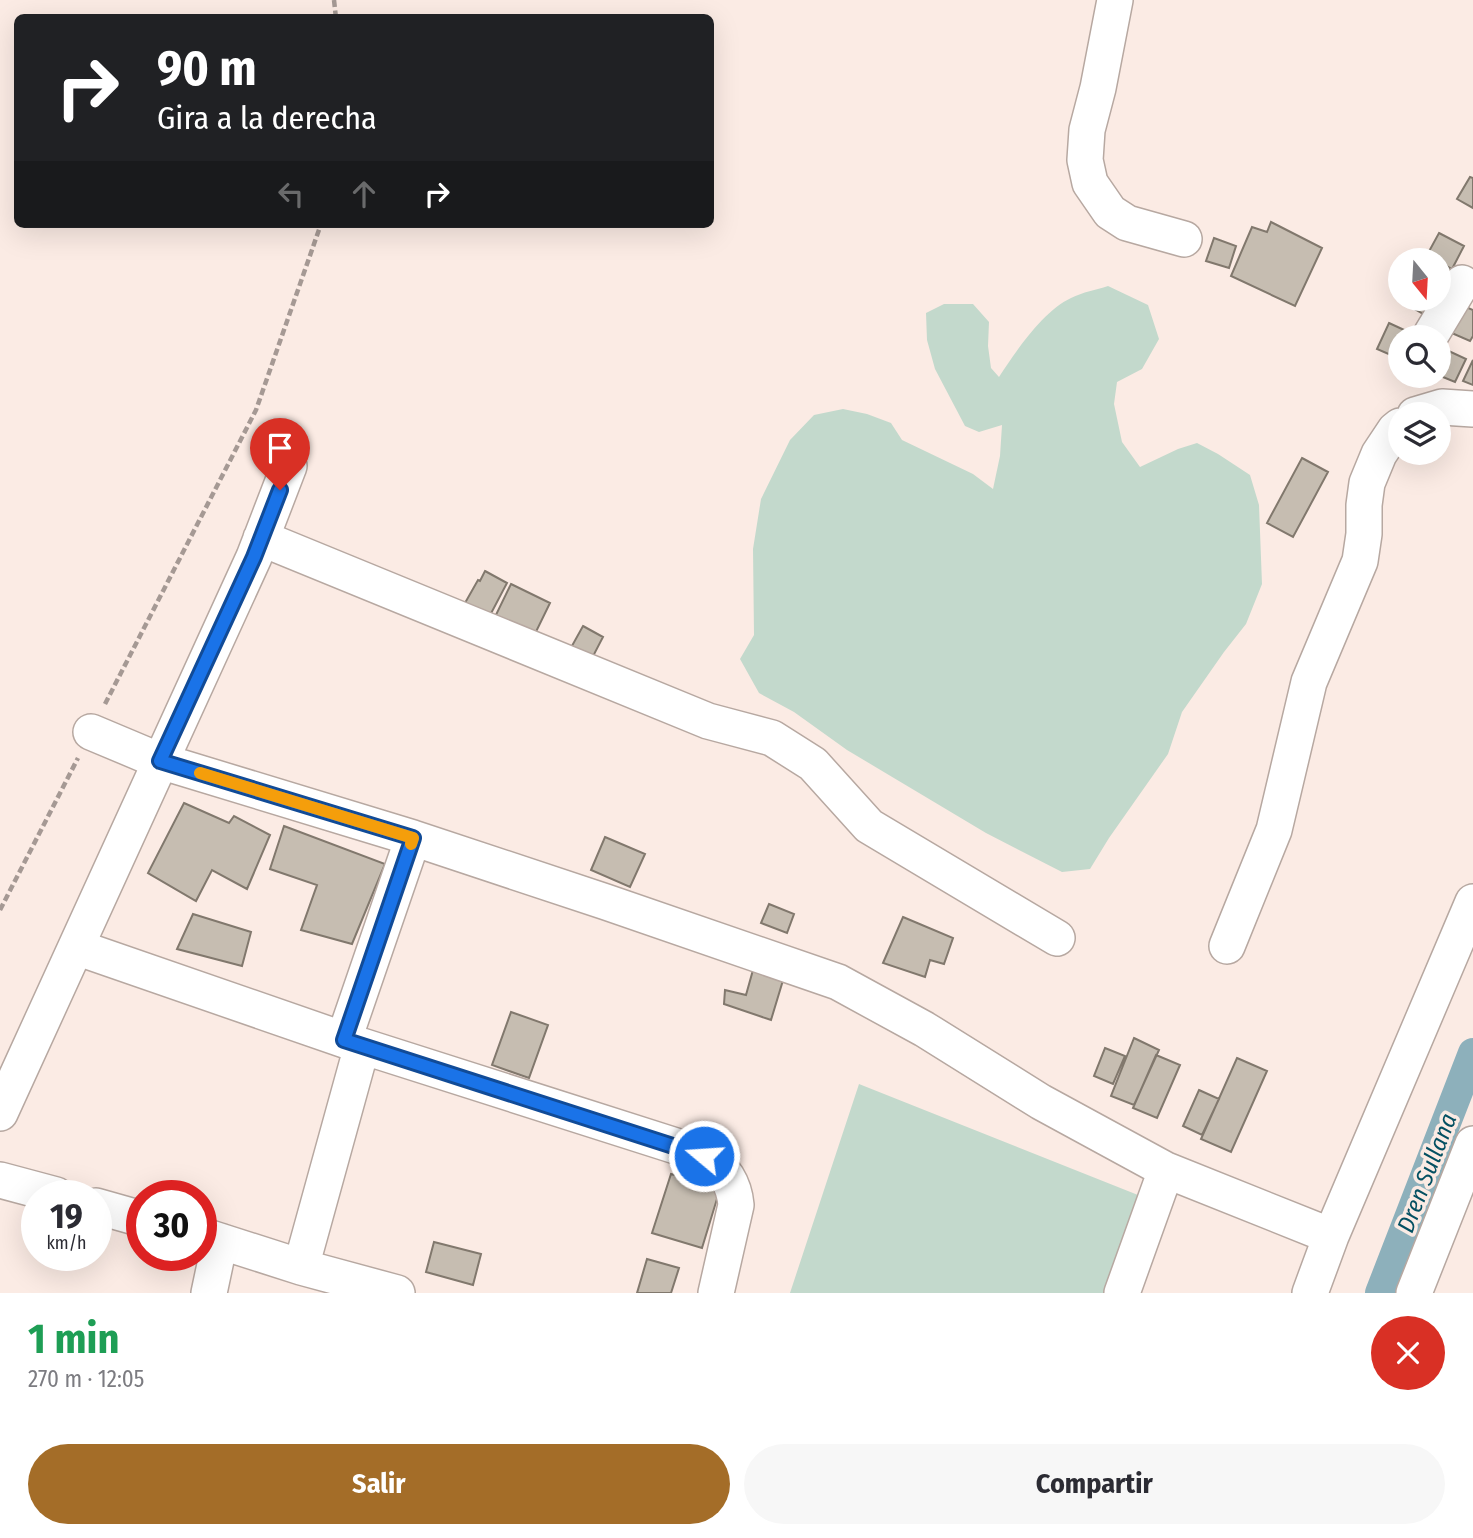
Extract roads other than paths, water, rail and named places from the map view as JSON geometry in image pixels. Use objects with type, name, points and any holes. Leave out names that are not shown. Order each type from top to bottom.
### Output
[{"type":"street","points":[[1115,0],[1087,130],[1086,160],[1090,184],[1110,212],[1127,223],[1184,239]]},
{"type":"street","points":[[1438,325],[1469,278]]},
{"type":"street","points":[[1451,408],[1473,409]]},
{"type":"street","points":[[1227,946],[1274,830],[1309,682],[1360,561],[1367,483],[1388,440]]},
{"type":"street","points":[[0,1113],[261,538],[289,466]]},
{"type":"street","points":[[261,538],[708,721],[772,738],[813,764],[869,826],[1057,938]]},
{"type":"street","points":[[91,732],[160,761],[413,838],[838,982],[924,1029],[1041,1102],[1166,1170],[1332,1236]]},
{"type":"street","points":[[301,1267],[353,1043],[413,838]]},
{"type":"street","points":[[1310,1293],[1473,902]]},
{"type":"street","points":[[76,947],[353,1043],[704,1156],[713,1161],[733,1185],[736,1205],[716,1293]]},
{"type":"street","points":[[1414,1293],[1473,1144]]},
{"type":"street","points":[[1122,1293],[1166,1170]]},
{"type":"street","points":[[0,1180],[21,1186]]},
{"type":"street","points":[[217,1240],[397,1293]]},
{"type":"street","points":[[209,1271],[209,1293]]},
{"type":"waterway","name":"Dren Sullana","points":[[1380,1293],[1473,1053]]}]
